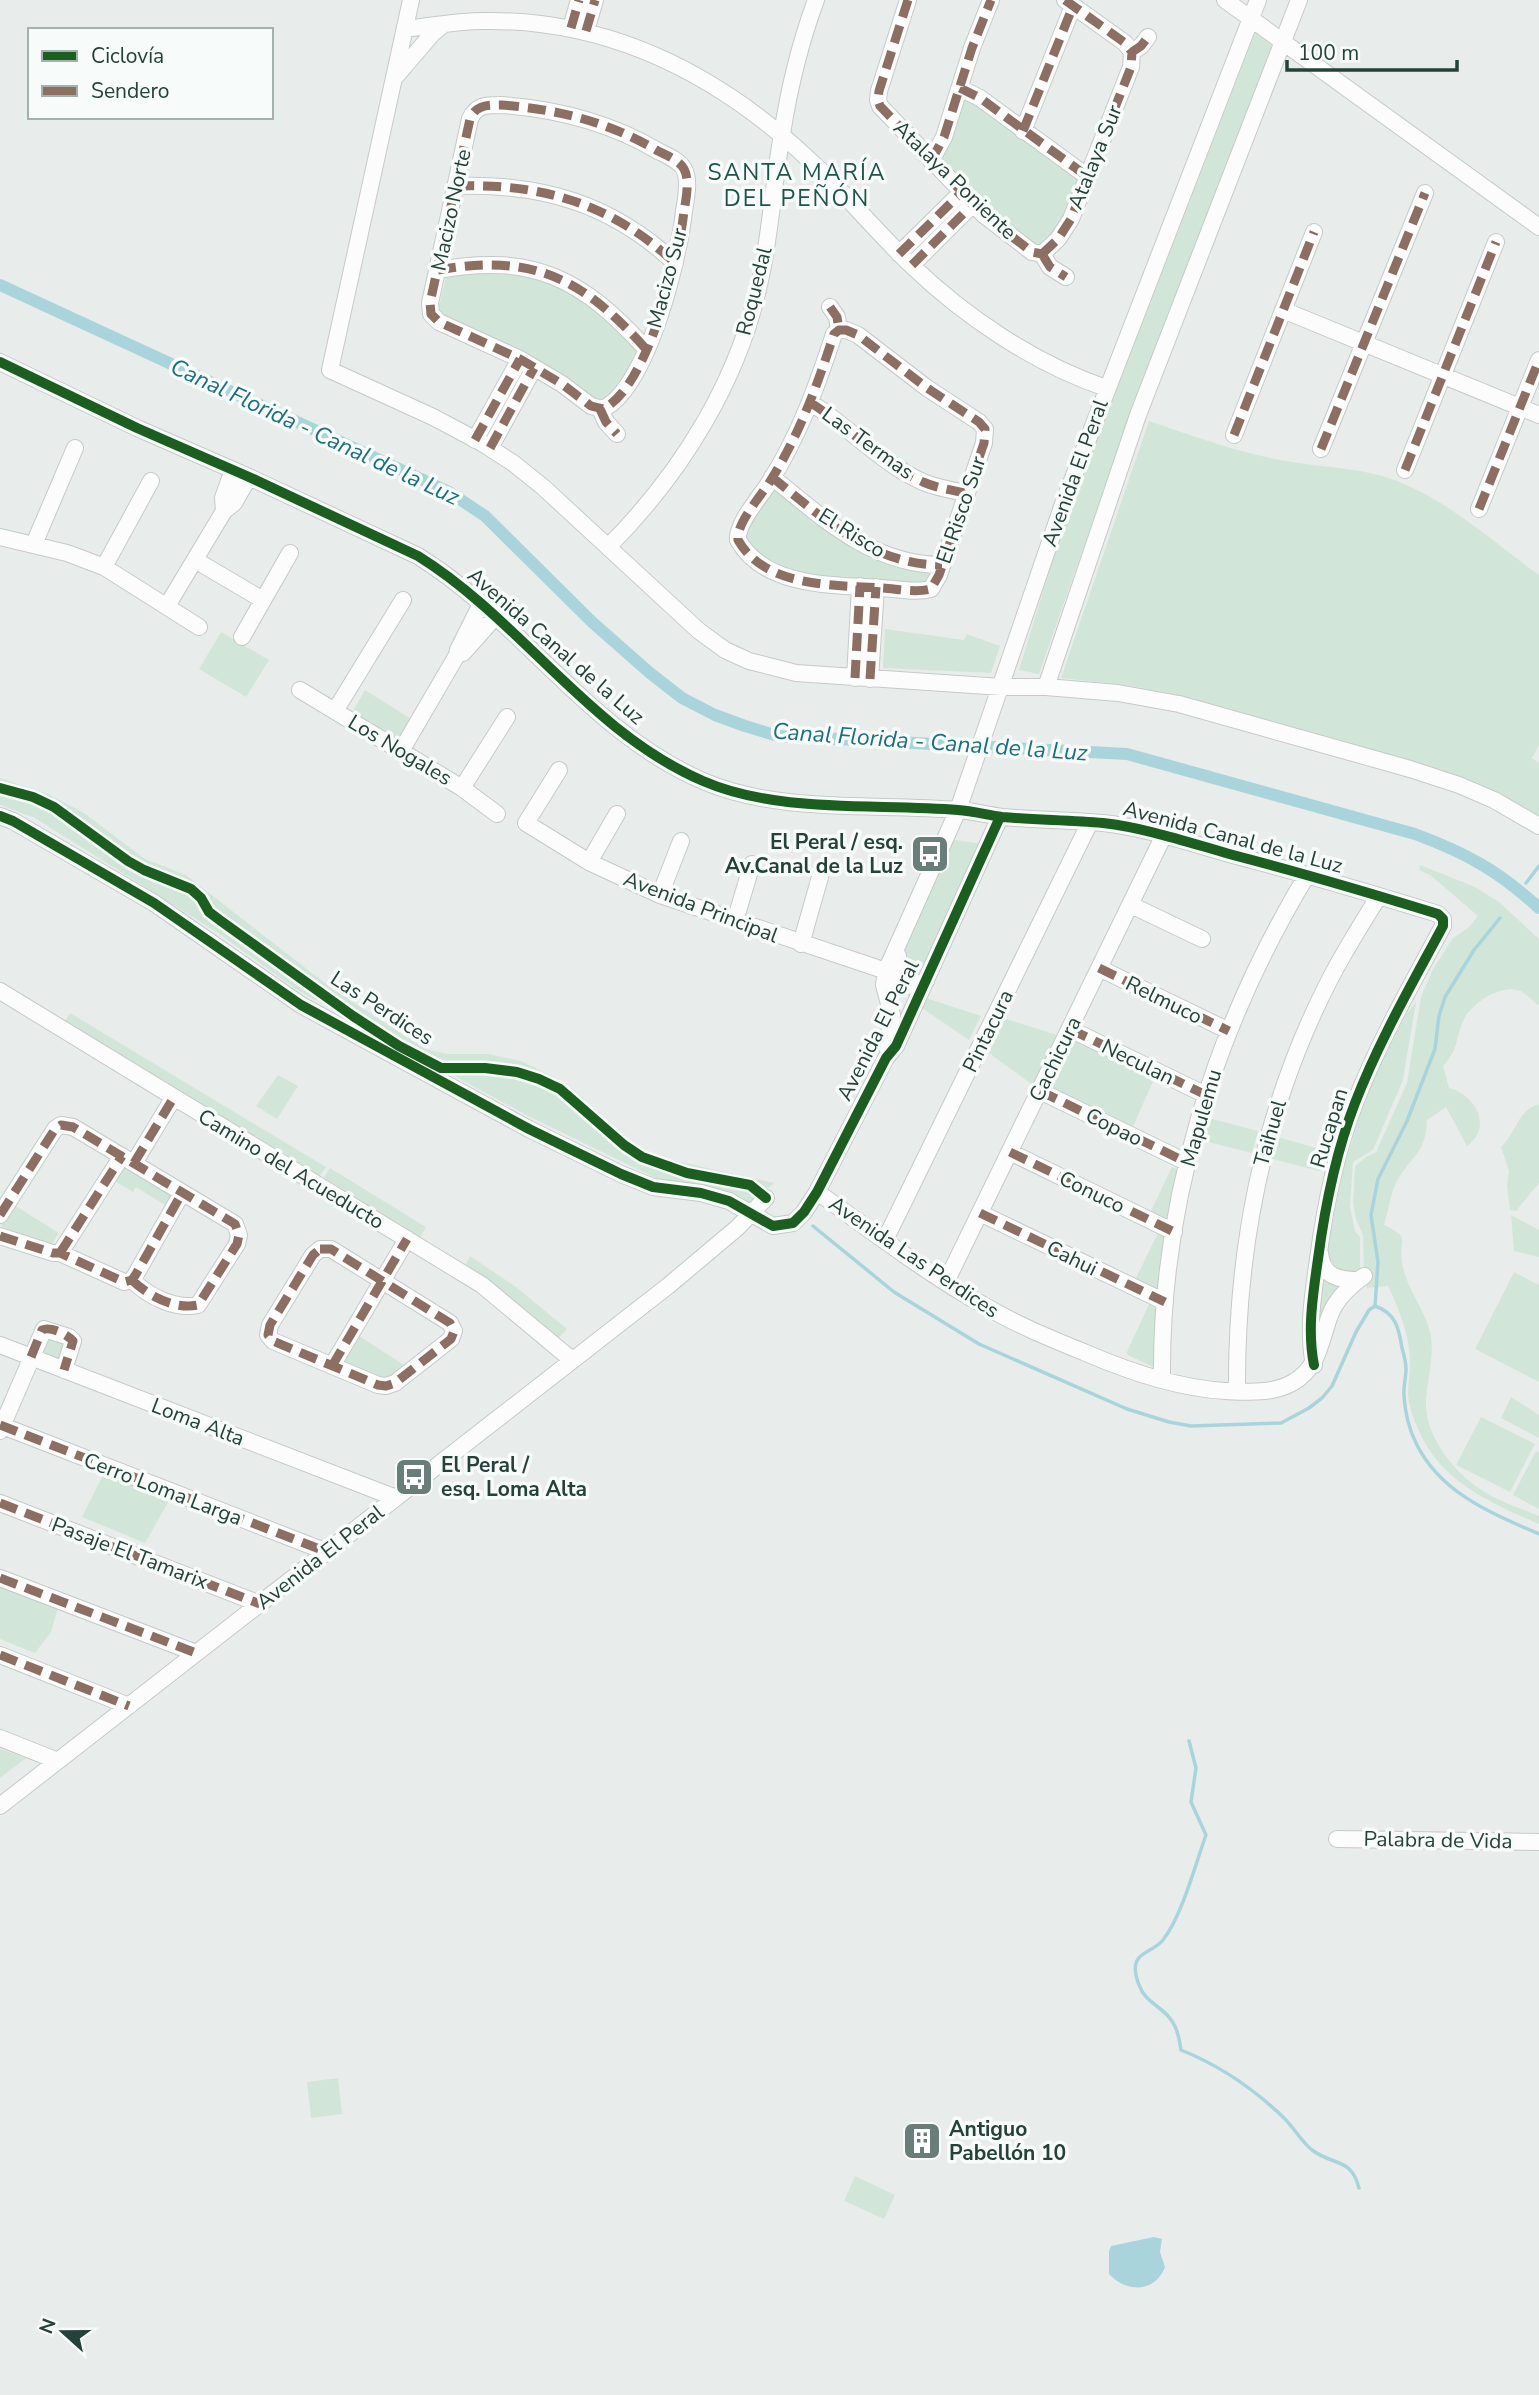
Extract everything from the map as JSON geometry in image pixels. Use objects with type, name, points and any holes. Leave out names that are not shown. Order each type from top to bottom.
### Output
[{"type":"street","points":[[411,0],[330,370],[483,444],[533,478],[699,631],[731,653],[749,661],[782,671],[1002,687],[1046,687],[1118,693],[1179,704],[1459,785],[1494,800],[1539,826]]},
{"type":"street","points":[[579,0],[579,29]]},
{"type":"street","points":[[579,29],[595,0]]},
{"type":"street","name":"Roquedal","points":[[608,547],[681,461],[710,413],[748,324],[762,274],[782,135],[795,69],[816,0]]},
{"type":"street","name":"Atalaya Poniente","points":[[908,0],[879,91],[878,103],[967,198],[1032,252],[1042,254],[1049,267],[1066,277]]},
{"type":"street","points":[[931,161],[944,137],[972,48],[991,0]]},
{"type":"street","points":[[1225,0],[1539,227]]},
{"type":"street","name":"Avenida El Peral","points":[[886,1058],[892,1015],[884,985],[886,971],[961,803],[1053,530],[1258,0]]},
{"type":"street","name":"Avenida El Peral","points":[[1046,687],[1138,415],[1299,0]]},
{"type":"street","points":[[1023,131],[1069,3],[1125,43],[1132,52],[1148,37]]},
{"type":"street","points":[[405,29],[482,21],[508,21],[579,29],[642,50],[702,78],[731,95],[782,135],[830,180],[900,254],[952,299],[1011,341],[1064,371],[1106,388]]},
{"type":"street","points":[[394,79],[414,53],[443,25]]},
{"type":"street","name":"Atalaya Sur","points":[[1042,254],[1052,246],[1067,226],[1131,67],[1132,52]]},
{"type":"street","points":[[960,88],[980,98],[1088,177]]},
{"type":"street","name":"Macizo Sur","points":[[476,109],[486,106],[513,106],[583,118],[630,135],[677,162],[685,170],[685,202],[666,298],[646,349],[618,398],[600,409]]},
{"type":"street","name":"Macizo Norte","points":[[476,109],[470,119],[430,303],[431,314],[439,322],[520,359]]},
{"type":"street","points":[[456,186],[507,186],[571,199],[639,233],[675,263]]},
{"type":"street","points":[[1321,449],[1425,193]]},
{"type":"street","points":[[900,254],[967,198]]},
{"type":"street","points":[[912,265],[967,198]]},
{"type":"street","points":[[1234,435],[1314,232]]},
{"type":"street","points":[[1405,470],[1496,242]]},
{"type":"street","points":[[438,271],[469,266],[493,266],[523,268],[551,275],[605,306],[646,349]]},
{"type":"street","points":[[830,307],[837,317],[839,330],[834,336],[811,403],[737,536],[742,547],[752,556],[780,574],[800,580],[868,587],[862,678]]},
{"type":"street","points":[[1283,310],[1539,415]]},
{"type":"street","name":"El Risco Sur","points":[[839,330],[848,330],[863,339],[985,429],[985,439],[936,583],[931,589],[868,587]]},
{"type":"street","points":[[483,444],[520,359],[562,384],[591,406],[600,409],[606,422],[617,434]]},
{"type":"street","points":[[1479,509],[1539,360]]},
{"type":"street","name":"Avenida Canal de la Luz","points":[[0,362],[137,428],[418,556],[444,573],[481,604],[616,729],[672,765],[705,782],[766,799],[890,808],[961,803],[1000,817],[1090,822],[1135,828],[1379,896],[1438,914],[1443,919]]},
{"type":"street","points":[[483,444],[534,368]]},
{"type":"street","name":"Las Termas","points":[[811,403],[909,474],[931,485],[966,493]]},
{"type":"street","points":[[34,544],[75,449]]},
{"type":"street","points":[[224,511],[223,498],[233,470]]},
{"type":"street","points":[[167,606],[224,511],[234,503],[249,477]]},
{"type":"street","name":"El Risco","points":[[772,477],[825,519],[870,549],[901,561],[942,565]]},
{"type":"street","points":[[104,567],[151,481]]},
{"type":"street","points":[[0,537],[34,544],[104,567],[199,626]]},
{"type":"street","points":[[242,637],[290,553]]},
{"type":"street","points":[[195,560],[263,600]]},
{"type":"street","points":[[335,711],[403,600]]},
{"type":"street","points":[[401,751],[457,655],[457,650],[481,604]]},
{"type":"street","points":[[457,655],[463,652],[495,617]]},
{"type":"street","name":"Los Nogales","points":[[300,690],[462,788],[497,814]]},
{"type":"street","points":[[462,788],[507,717]]},
{"type":"street","name":"Avenida Principal","points":[[559,770],[526,822],[589,862],[660,895],[886,971]]},
{"type":"street","points":[[589,862],[617,814]]},
{"type":"street","points":[[0,816],[154,903],[301,1004],[529,1129],[632,1179],[653,1187],[729,1201],[756,1218]]},
{"type":"street","name":"Avenida El Peral","points":[[756,1218],[780,1227],[793,1223],[817,1192],[886,1058],[896,1046],[1000,817]]},
{"type":"street","name":"Pintacura","points":[[886,1240],[1090,822]]},
{"type":"street","name":"Cachicura","points":[[946,1282],[1164,835]]},
{"type":"street","points":[[660,895],[681,841]]},
{"type":"street","points":[[735,921],[752,864]]},
{"type":"street","name":"Mapulemu","points":[[1162,1380],[1165,1303],[1174,1232],[1206,1095],[1229,1031],[1268,944],[1307,875]]},
{"type":"street","points":[[801,944],[820,877]]},
{"type":"street","name":"Taihuel","points":[[1237,1391],[1237,1334],[1243,1258],[1253,1199],[1268,1137],[1290,1071],[1315,1010],[1342,957],[1379,896]]},
{"type":"street","points":[[1131,905],[1202,939]]},
{"type":"street","name":"Rucapan","points":[[1314,1365],[1310,1337],[1320,1246],[1333,1180],[1355,1104],[1387,1031],[1443,926],[1443,919]]},
{"type":"street","name":"Avenida El Peral","points":[[897,947],[897,981],[911,986],[926,981]]},
{"type":"street","name":"Relmuco","points":[[1100,968],[1229,1031]]},
{"type":"street","name":"Camino del Acueducto","points":[[0,991],[482,1285],[572,1360]]},
{"type":"street","name":"Neculan","points":[[1070,1029],[1206,1095]]},
{"type":"street","name":"Copao","points":[[1040,1091],[1188,1163]]},
{"type":"street","points":[[60,1253],[174,1097]]},
{"type":"street","points":[[0,1215],[55,1129],[61,1125],[73,1127],[235,1224],[239,1235],[237,1244],[198,1305],[189,1307],[160,1300],[132,1280]]},
{"type":"street","name":"Conuco","points":[[1010,1152],[1174,1232]]},
{"type":"street","name":"Avenida Las Perdices","points":[[817,1192],[985,1306],[1096,1357],[1162,1380],[1200,1388],[1264,1391],[1286,1386],[1303,1376],[1314,1365]]},
{"type":"street","points":[[0,1236],[60,1253],[124,1282],[132,1280],[182,1193]]},
{"type":"street","name":"Avenida El Peral","points":[[0,1807],[756,1218],[766,1198]]},
{"type":"street","name":"Cahui","points":[[980,1213],[1165,1303]]},
{"type":"street","points":[[332,1366],[407,1239]]},
{"type":"street","points":[[1314,1365],[1333,1308],[1344,1293],[1361,1278],[1337,1279],[1326,1272],[1321,1265],[1320,1246]]},
{"type":"street","points":[[320,1249],[331,1250],[450,1323],[454,1331],[451,1339],[395,1383],[386,1386],[377,1385],[332,1366],[273,1341],[268,1335],[270,1325],[313,1255],[320,1249]]},
{"type":"street","points":[[1,1428],[42,1330],[50,1329],[69,1336],[74,1341],[64,1370]]},
{"type":"street","name":"Loma Alta","points":[[0,1345],[396,1498]]},
{"type":"street","name":"Cerro Loma Larga","points":[[1,1428],[327,1552]]},
{"type":"street","name":"Pasaje El Tamarix","points":[[0,1503],[260,1604]]},
{"type":"street","points":[[0,1578],[196,1653]]},
{"type":"street","points":[[0,1656],[130,1706]]},
{"type":"street","points":[[0,1738],[58,1761]]},
{"type":"street","name":"Palabra de Vida","points":[[1337,1839],[1539,1842]]},
{"type":"green space","points":[[1255,33],[1273,46],[1206,225],[1139,389],[1039,674],[1019,670],[1060,536]]},
{"type":"green space","points":[[961,95],[969,95],[1058,166],[1061,163],[1080,179],[1059,223],[1041,246],[1035,245],[980,202],[941,159]]},
{"type":"green space","points":[[473,272],[535,279],[563,288],[592,304],[637,350],[622,382],[604,401],[597,401],[444,316],[438,311],[446,277]]},
{"type":"green space","points":[[1149,421],[1255,454],[1362,471],[1402,483],[1456,513],[1539,575],[1539,745],[1532,758],[1539,763],[1539,820],[1193,700],[1133,686],[1061,678]]},
{"type":"green space","points":[[775,487],[790,500],[932,571],[927,582],[907,583],[820,576],[783,568],[767,561],[754,550],[745,536]]},
{"type":"green space","points":[[885,629],[964,640],[967,634],[1000,646],[991,673],[883,668]]},
{"type":"green space","points":[[221,632],[269,660],[246,697],[199,669]]},
{"type":"green space","points":[[365,690],[411,719],[397,741],[352,713]]},
{"type":"green space","points":[[0,778],[48,794],[84,813],[145,859],[186,875],[330,987],[425,1049],[447,1054],[488,1054],[521,1061],[574,1090],[633,1148],[649,1155],[774,1183],[748,1206],[664,1182],[528,1116],[297,990],[218,933],[35,818],[0,805]]},
{"type":"green space","points":[[949,839],[982,844],[925,972],[907,975],[901,972],[902,953]]},
{"type":"green space","points":[[1420,865],[1475,887],[1499,902],[1539,939],[1539,1006],[1517,990],[1503,990],[1488,996],[1465,1017],[1455,1048],[1443,1066],[1449,1088],[1467,1097],[1478,1112],[1479,1130],[1475,1138],[1467,1146],[1446,1107],[1427,1120],[1424,1141],[1394,1187],[1384,1225],[1401,1237],[1404,1272],[1429,1327],[1432,1353],[1426,1401],[1435,1439],[1451,1463],[1470,1482],[1494,1497],[1539,1516],[1539,1524],[1469,1489],[1440,1464],[1429,1449],[1409,1404],[1410,1353],[1400,1313],[1388,1286],[1367,1288],[1364,1272],[1363,1235],[1353,1203],[1355,1166],[1376,1152],[1407,1083],[1421,997],[1433,969],[1453,938],[1468,928],[1478,916],[1430,875],[1419,870]]},
{"type":"green space","points":[[923,997],[981,1016],[969,1040],[919,1006]]},
{"type":"green space","points":[[1416,1002],[1403,1080],[1373,1150],[1353,1162],[1350,1207],[1355,1231],[1360,1237],[1360,1271],[1344,1275],[1326,1256],[1342,1175],[1366,1094],[1405,1016]]},
{"type":"green space","points":[[70,1013],[326,1167],[319,1177],[64,1023]]},
{"type":"green space","points":[[1000,1017],[1057,1035],[1034,1086],[985,1050]]},
{"type":"green space","points":[[1074,1040],[1155,1077],[1131,1131],[1050,1094]]},
{"type":"green space","points":[[278,1075],[298,1086],[277,1119],[256,1106]]},
{"type":"green space","points":[[1539,1104],[1539,1183],[1516,1211],[1510,1210],[1507,1185],[1509,1171],[1501,1147],[1526,1111]]},
{"type":"green space","points":[[1205,1117],[1258,1131],[1252,1153],[1200,1140]]},
{"type":"green space","points":[[1274,1136],[1327,1151],[1320,1171],[1268,1158]]},
{"type":"green space","points":[[123,1162],[173,1193],[165,1205],[136,1187],[133,1192],[113,1180]]},
{"type":"green space","points":[[1172,1167],[1177,1169],[1167,1222],[1149,1215]]},
{"type":"green space","points":[[330,1168],[426,1227],[420,1238],[323,1179]]},
{"type":"green space","points":[[14,1205],[59,1233],[50,1247],[1,1226]]},
{"type":"green space","points":[[1511,1215],[1539,1230],[1539,1257],[1514,1251]]},
{"type":"green space","points":[[1158,1233],[1164,1236],[1158,1292],[1134,1282]]},
{"type":"green space","points":[[470,1256],[516,1287],[567,1329],[558,1339],[497,1287],[465,1266]]},
{"type":"green space","points":[[1514,1272],[1539,1285],[1539,1382],[1475,1349]]},
{"type":"green space","points":[[1322,1278],[1342,1287],[1315,1343]]},
{"type":"green space","points":[[1149,1304],[1157,1308],[1153,1367],[1126,1354]]},
{"type":"green space","points":[[46,1331],[72,1342],[64,1364],[37,1353]]},
{"type":"green space","points":[[356,1334],[404,1365],[383,1379],[347,1364],[343,1360]]},
{"type":"green space","points":[[1511,1397],[1539,1415],[1539,1438],[1501,1418]]},
{"type":"green space","points":[[1481,1417],[1535,1444],[1510,1492],[1456,1465]]},
{"type":"green space","points":[[1536,1451],[1539,1453],[1539,1509],[1513,1495]]},
{"type":"green space","points":[[104,1473],[170,1499],[145,1543],[82,1517]]},
{"type":"green space","points":[[0,1585],[58,1608],[51,1632],[35,1653],[0,1639]]},
{"type":"green space","points":[[0,1749],[26,1758],[0,1778]]},
{"type":"green space","points":[[338,2078],[342,2114],[311,2118],[307,2082]]},
{"type":"green space","points":[[855,2176],[895,2195],[884,2219],[844,2201]]},
{"type":"water","points":[[1154,2237],[1162,2239],[1160,2252],[1165,2267],[1154,2282],[1147,2286],[1132,2287],[1124,2285],[1109,2274],[1111,2246]]},
{"type":"waterway","name":"Canal Florida - Canal de la Luz","points":[[0,285],[449,492],[485,516],[592,622],[650,673],[682,698],[715,715],[778,736],[1127,754],[1415,834],[1481,864],[1539,908]]},
{"type":"waterway","points":[[1526,883],[1539,866]]},
{"type":"waterway","points":[[1375,1306],[1378,1262],[1371,1215],[1378,1179],[1407,1121],[1435,1049],[1439,1016],[1445,997],[1474,950],[1500,918]]},
{"type":"waterway","points":[[813,1226],[894,1292],[979,1344],[1127,1409],[1191,1426],[1281,1423],[1309,1408],[1332,1386],[1356,1332],[1369,1310],[1375,1306],[1388,1313],[1398,1328],[1406,1364],[1406,1414],[1414,1438],[1426,1460],[1439,1475],[1468,1499],[1539,1534]]},
{"type":"waterway","points":[[1189,1741],[1196,1768],[1191,1802],[1206,1835],[1170,1930],[1158,1945],[1137,1960],[1135,1965],[1139,1985],[1148,1998],[1171,2020],[1181,2050],[1210,2063],[1260,2097],[1284,2118],[1312,2150],[1351,2171],[1359,2188]]},
{"type":"marked path","points":[[571,28],[579,0]]},
{"type":"marked path","points":[[586,31],[595,0]]},
{"type":"marked path","points":[[908,0],[879,91],[880,106],[984,215],[1032,252],[1042,254]]},
{"type":"marked path","points":[[931,161],[944,137],[972,48],[991,0]]},
{"type":"marked path","points":[[1065,0],[1125,43],[1132,52]]},
{"type":"marked path","points":[[1023,131],[1073,6]]},
{"type":"marked path","points":[[1132,52],[1148,37]]},
{"type":"marked path","points":[[1042,254],[1058,239],[1071,219],[1131,67],[1132,52]]},
{"type":"marked path","points":[[960,88],[980,98],[1088,177]]},
{"type":"marked path","points":[[501,105],[542,110],[602,125],[672,158],[686,173],[687,190],[676,259],[658,319],[634,375],[619,396],[603,409],[591,406],[562,384],[520,359],[439,322],[431,314],[430,303],[470,119],[475,111],[482,107],[501,105]]},
{"type":"marked path","points":[[456,186],[518,188],[574,201],[626,226],[675,263]]},
{"type":"marked path","points":[[899,254],[961,193]]},
{"type":"marked path","points":[[1321,449],[1425,193]]},
{"type":"marked path","points":[[912,265],[973,204]]},
{"type":"marked path","points":[[1234,435],[1314,232]]},
{"type":"marked path","points":[[1405,470],[1496,242]]},
{"type":"marked path","points":[[1042,254],[1050,267],[1066,277]]},
{"type":"marked path","points":[[438,270],[502,265],[529,269],[554,277],[578,289],[600,305],[646,349]]},
{"type":"marked path","points":[[830,307],[837,317],[839,330]]},
{"type":"marked path","points":[[839,330],[858,335],[985,429],[984,443],[939,575],[931,589],[919,591],[803,581],[765,567],[750,556],[738,540],[741,526],[780,465],[798,429],[834,334],[839,330]]},
{"type":"marked path","points":[[475,440],[520,359]]},
{"type":"marked path","points":[[1479,509],[1539,360]]},
{"type":"marked path","points":[[490,448],[534,368]]},
{"type":"marked path","points":[[811,403],[908,474],[934,486],[966,493]]},
{"type":"marked path","points":[[600,409],[606,422],[617,434]]},
{"type":"marked path","points":[[772,477],[830,523],[871,548],[917,563],[942,565]]},
{"type":"marked path","points":[[855,678],[860,586]]},
{"type":"marked path","points":[[870,679],[876,587]]},
{"type":"marked path","points":[[1099,968],[1229,1031]]},
{"type":"marked path","points":[[1070,1029],[1206,1095]]},
{"type":"marked path","points":[[1040,1091],[1188,1163]]},
{"type":"marked path","points":[[134,1163],[174,1097]]},
{"type":"marked path","points":[[0,1215],[55,1129],[61,1125],[73,1127],[235,1224],[239,1235],[237,1244],[198,1305],[171,1304],[132,1280]]},
{"type":"marked path","points":[[1010,1152],[1174,1232]]},
{"type":"marked path","points":[[60,1253],[122,1156]]},
{"type":"marked path","points":[[0,1236],[60,1253],[124,1282],[132,1280],[136,1274],[182,1193]]},
{"type":"marked path","points":[[980,1213],[1165,1302]]},
{"type":"marked path","points":[[332,1366],[407,1239]]},
{"type":"marked path","points":[[320,1249],[331,1249],[450,1323],[454,1331],[451,1339],[395,1383],[386,1386],[273,1341],[268,1335],[270,1325],[313,1255],[320,1249]]},
{"type":"marked path","points":[[31,1357],[42,1330],[58,1331],[73,1341],[64,1370]]},
{"type":"marked path","points":[[0,1425],[327,1552]]},
{"type":"marked path","points":[[0,1503],[260,1604]]},
{"type":"marked path","points":[[0,1578],[196,1653]]},
{"type":"marked path","points":[[0,1655],[129,1706]]},
{"type":"cycle path","points":[[0,362],[137,428],[418,556],[490,611],[590,705],[625,734],[662,760],[703,781],[732,791],[795,803],[958,810],[1002,817],[1090,822],[1136,828],[1438,914],[1443,919],[1443,926],[1375,1057],[1355,1103],[1337,1160],[1324,1219],[1313,1299],[1311,1339],[1314,1365]]},
{"type":"cycle path","name":"Las Perdices","points":[[0,788],[33,797],[54,807],[128,861],[191,889],[201,898],[209,912],[399,1046],[441,1068],[485,1068],[517,1072],[539,1079],[560,1089],[624,1145],[642,1157],[687,1173],[750,1185],[766,1198]]},
{"type":"cycle path","points":[[0,816],[154,903],[301,1005],[529,1129],[653,1187],[701,1193],[729,1201],[773,1226],[793,1223],[817,1192],[886,1058],[896,1046],[1000,817]]},
{"type":"place","name":"El Peral / esq. Av.Canal de la Luz","points":[[930,854]]},
{"type":"place","name":"El Peral / esq. Loma Alta","points":[[414,1477]]},
{"type":"place","name":"Antiguo Pabellón 10","points":[[922,2141]]},
{"type":"district","name":"SANTA MARÍA DEL PEÑÓN","points":[[797,185]]}]
